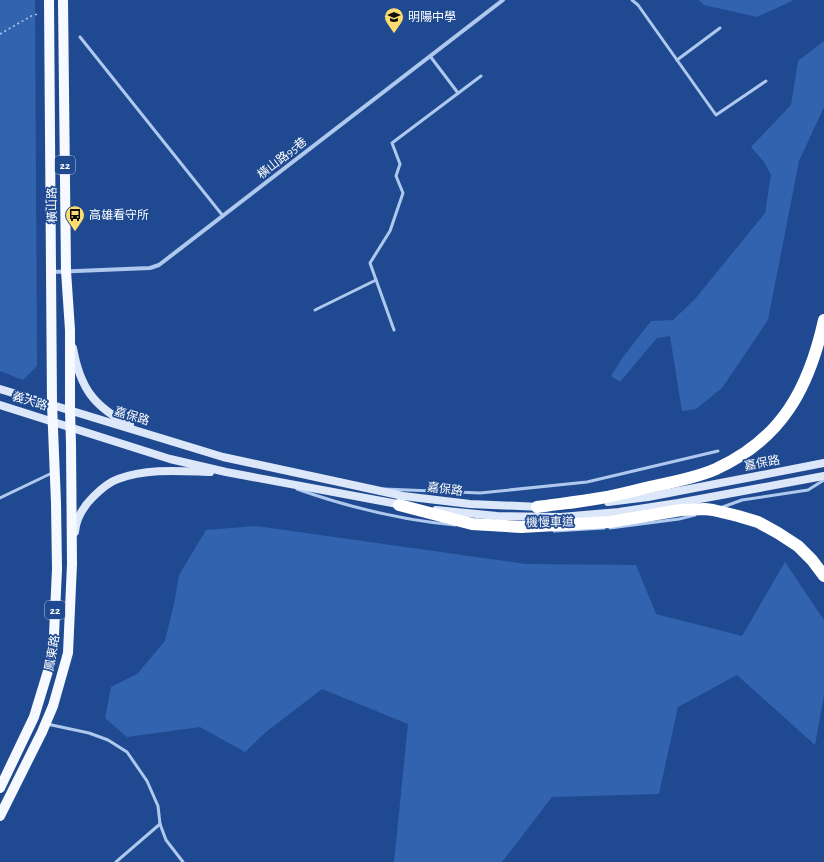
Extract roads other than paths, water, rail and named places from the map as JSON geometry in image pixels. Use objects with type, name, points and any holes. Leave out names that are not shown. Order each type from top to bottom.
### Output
[{"type":"highway","points":[[537,507],[602,498],[674,481],[714,469],[740,456],[764,439],[787,412],[800,391],[812,365],[824,320]]},
{"type":"highway","points":[[399,505],[472,524],[522,527],[610,522],[681,510],[713,510],[758,522],[778,533],[798,546],[812,560],[824,576]]},
{"type":"main road","name":"橫山路","points":[[49,0],[52,404]]},
{"type":"main road","name":"橫山路","points":[[63,0],[66,271],[70,330],[70,410]]},
{"type":"main road","name":"鳳東路","points":[[0,789],[34,717],[48,671],[54,635],[57,569],[52,404]]},
{"type":"main road","name":"鳳東路","points":[[0,816],[46,724],[53,706],[68,653],[72,564],[70,410]]},
{"type":"main road","points":[[0,789],[10,796]]},
{"type":"street","name":"橫山路95巷","points":[[52,272],[150,268],[159,265],[503,0]]},
{"type":"street","points":[[70,330],[76,365],[91,396],[100,407],[112,415],[154,436]]},
{"type":"street","name":"義大路","points":[[0,388],[70,410]]},
{"type":"street","name":"義大路","points":[[0,404],[71,427]]},
{"type":"street","name":"嘉保路","points":[[70,410],[223,457],[403,496],[470,504],[537,507],[586,504],[648,497],[824,463]]},
{"type":"street","name":"嘉保路","points":[[71,427],[170,459],[226,472],[399,505],[497,516],[561,517],[618,512],[824,476]]},
{"type":"street","points":[[72,564],[75,525],[90,500],[117,479],[139,473],[164,471],[226,472]]},
{"type":"lane","points":[[632,0],[638,5],[716,115],[766,81]]},
{"type":"lane","points":[[677,60],[720,28]]},
{"type":"lane","points":[[80,37],[223,216]]},
{"type":"lane","points":[[430,56],[458,93]]},
{"type":"lane","points":[[394,330],[370,262],[390,231],[403,193],[396,176],[400,164],[392,143],[481,76]]},
{"type":"lane","points":[[315,310],[376,280]]},
{"type":"lane","points":[[362,487],[480,493],[587,482],[718,451]]},
{"type":"lane","points":[[0,498],[55,472]]},
{"type":"lane","name":"機慢車道","points":[[549,531],[624,527],[679,519],[713,510],[742,500],[808,490],[824,480]]},
{"type":"lane","name":"機慢車道","points":[[274,481],[372,512],[435,523],[513,531],[527,531]]},
{"type":"lane","points":[[46,724],[89,733],[108,740],[127,752],[147,781],[158,806],[160,824],[166,840],[182,862]]},
{"type":"lane","points":[[116,862],[160,824]]},
{"type":"place","name":"明陽中學","points":[[394,34]]},
{"type":"place","name":"高雄看守所","points":[[75,232]]}]
